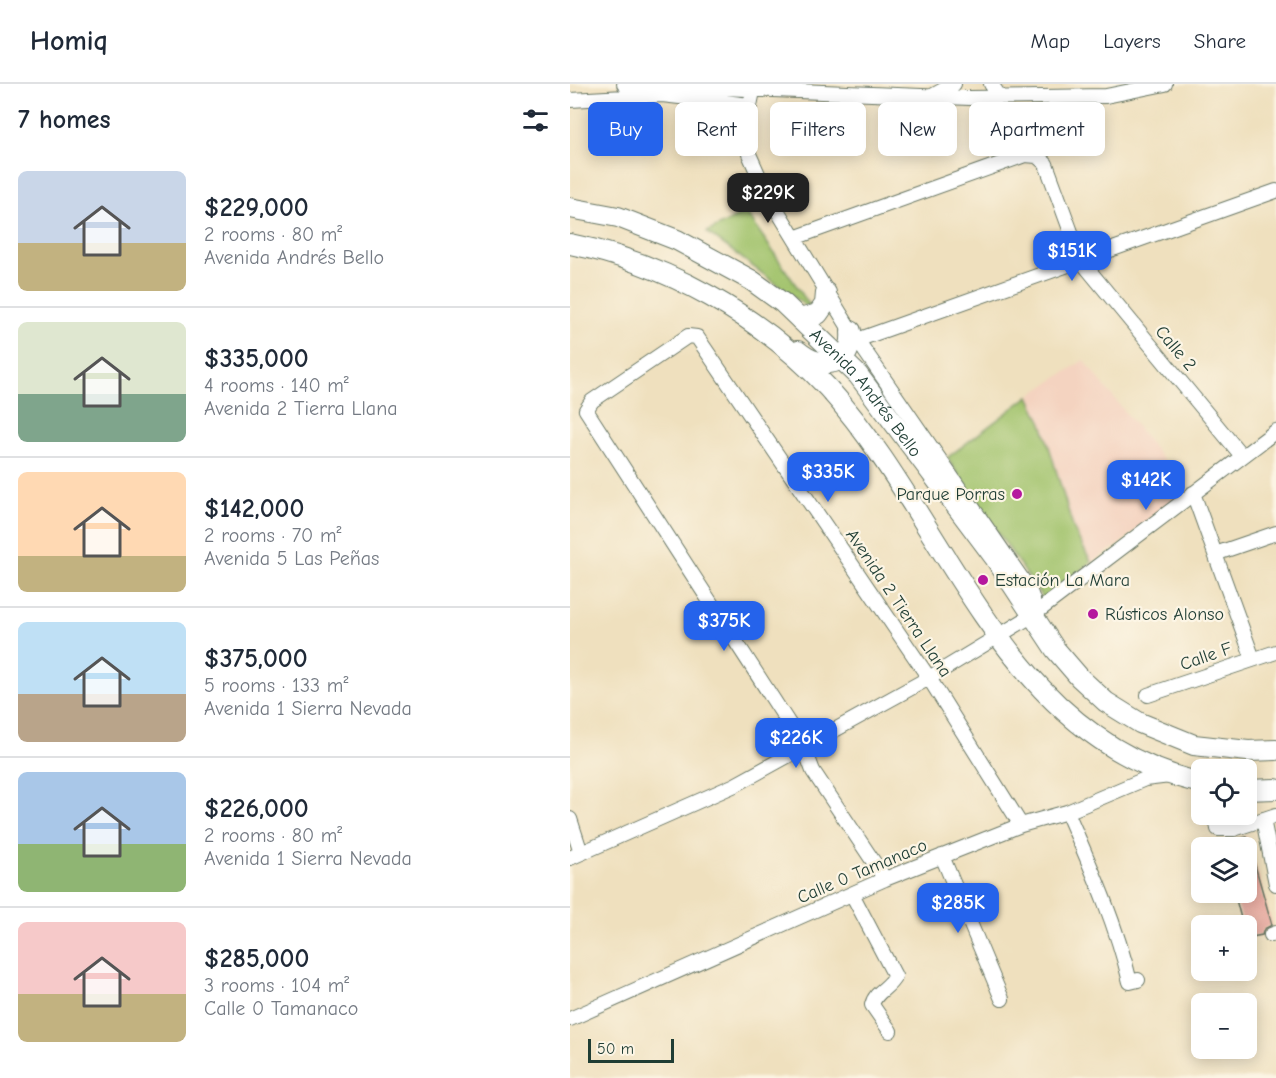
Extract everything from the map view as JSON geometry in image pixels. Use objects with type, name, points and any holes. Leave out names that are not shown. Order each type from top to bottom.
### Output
[{"type":"highway","name":"Avenida Andrés Bello","points":[[570,208],[618,217],[677,240],[751,280],[800,319],[841,343],[1033,615],[1080,678],[1106,702],[1140,723],[1208,748],[1276,750]]},
{"type":"highway","name":"Avenida Andrés Bello","points":[[570,244],[590,248],[648,267],[712,299],[771,338],[826,387],[861,430],[998,634],[1040,688],[1074,722],[1126,756],[1175,777],[1191,781]]},
{"type":"highway","points":[[800,319],[811,317],[822,310],[826,293]]},
{"type":"highway","points":[[712,299],[752,315],[812,362],[841,343]]},
{"type":"highway","points":[[826,387],[824,373],[841,343]]},
{"type":"highway","points":[[1257,790],[1276,789]]},
{"type":"street","points":[[624,84],[970,98],[1106,96],[1165,84]]},
{"type":"street","points":[[934,95],[954,84]]},
{"type":"street","points":[[991,84],[1000,97]]},
{"type":"street","points":[[751,102],[753,91]]},
{"type":"street","points":[[570,100],[662,95],[724,102]]},
{"type":"street","name":"Calle 2","points":[[794,238],[1025,155],[1037,156],[1046,164],[1082,262],[1242,456]]},
{"type":"street","points":[[750,156],[766,192],[826,293],[841,343],[1082,262],[1276,191]]},
{"type":"street","points":[[570,255],[590,248]]},
{"type":"street","name":"Avenida 2 Tierra Llana","points":[[804,747],[586,410],[592,401],[688,336],[697,337],[929,678],[1022,825]]},
{"type":"street","points":[[570,819],[576,855],[735,785],[929,678],[998,634],[1033,615],[1276,431]]},
{"type":"street","points":[[1193,493],[1253,659]]},
{"type":"street","points":[[1215,554],[1276,533]]},
{"type":"street","name":"Calle F","points":[[1148,695],[1276,652]]},
{"type":"street","points":[[804,747],[813,771],[885,879]]},
{"type":"street","name":"Calle 0 Tamanaco","points":[[570,1019],[885,879],[942,856],[1022,825],[1067,812],[1151,777],[1175,777]]},
{"type":"street","points":[[1067,812],[1106,903],[1121,946],[1130,982],[1138,980]]},
{"type":"street","points":[[1269,817],[1276,884]]},
{"type":"street","points":[[1217,825],[1218,830],[1234,829],[1246,825]]},
{"type":"street","points":[[942,856],[1002,999]]},
{"type":"street","points":[[852,894],[895,976],[874,997],[872,1005],[890,1030]]},
{"type":"shaded area","points":[[1084,360],[1187,490],[1117,546],[1091,562],[1074,530],[1042,423],[1029,396]]},
{"type":"green space","points":[[746,212],[815,313],[707,232]]},
{"type":"green space","name":"Parque Porras","points":[[1029,396],[1042,423],[1074,530],[1091,562],[1044,600],[947,458]]},
{"type":"building","points":[[1257,872],[1272,925],[1264,929],[1262,935],[1257,936],[1257,915],[1240,915],[1237,903],[1257,903]]},
{"type":"place","name":"Parque Porras","points":[[1017,494]]},
{"type":"place","name":"Estación La Mara","points":[[983,580]]},
{"type":"place","name":"Rústicos Alonso","points":[[1093,614]]}]
